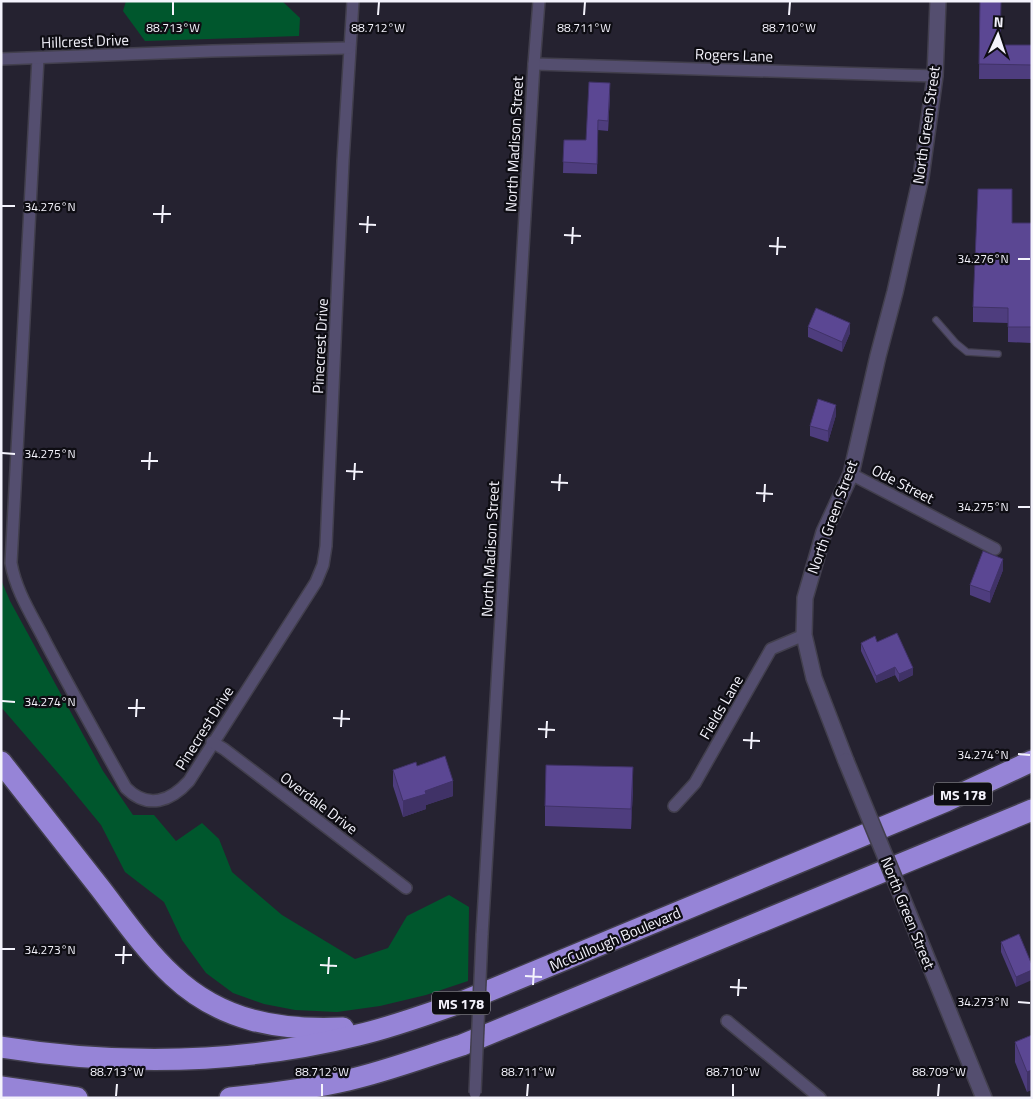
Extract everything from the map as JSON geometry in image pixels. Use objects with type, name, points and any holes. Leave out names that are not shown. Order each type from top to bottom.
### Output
[{"type":"highway","points":[[946,802],[1032,752]]},
{"type":"highway","name":"McCullough Boulevard","points":[[1,1047],[38,1053],[92,1058],[200,1059],[255,1054],[358,1035],[412,1019],[479,995],[946,802],[1032,761]]},
{"type":"highway","points":[[1,762],[142,942],[174,977],[193,992],[214,1005],[236,1015],[260,1023],[282,1027],[310,1029],[349,1027],[412,1019]]},
{"type":"highway","name":"MS 178","points":[[230,1098],[307,1088],[349,1080],[462,1045],[1032,810]]},
{"type":"highway","points":[[1,1087],[77,1098]]},
{"type":"street","name":"Pinecrest Drive","points":[[38,58],[10,551],[13,574],[20,594],[71,691],[126,788],[132,794],[147,800],[164,799],[180,791],[190,781],[212,742],[316,582],[323,566],[349,48],[354,1]]},
{"type":"street","name":"North Madison Street","points":[[475,1096],[482,935],[539,1]]},
{"type":"street","name":"North Green Street","points":[[938,1],[934,76],[921,177],[850,474],[824,532],[811,570],[805,598],[804,635],[814,678],[846,761],[984,1098]]},
{"type":"street","name":"Hillcrest Drive","points":[[1,59],[349,48]]},
{"type":"street","name":"Rogers Lane","points":[[534,64],[934,76]]},
{"type":"street","name":"Ode Street","points":[[850,474],[995,549]]},
{"type":"street","name":"Fields Lane","points":[[674,806],[695,783],[772,649],[804,635]]},
{"type":"street","name":"Overdale Drive","points":[[212,742],[224,749],[406,888]]},
{"type":"street","points":[[727,1021],[820,1098]]},
{"type":"lane","points":[[936,320],[966,352],[998,354]]},
{"type":"green space","points":[[126,1],[282,1],[300,18],[299,36],[145,41],[123,11]]},
{"type":"green space","points":[[1,580],[10,601],[103,771],[133,815],[154,815],[176,841],[202,823],[219,839],[232,872],[282,915],[355,959],[388,948],[407,916],[449,895],[469,907],[468,981],[426,995],[380,1006],[337,1012],[295,1010],[264,1004],[233,993],[206,973],[182,940],[164,902],[125,872],[101,825],[1,707]]},
{"type":"building","points":[[980,1],[1001,1],[1000,45],[1032,45],[1032,65],[979,64]]},
{"type":"building","points":[[589,82],[610,83],[608,121],[598,120],[597,164],[563,162],[564,140],[586,140]]},
{"type":"building","points":[[978,189],[1012,189],[1012,223],[1032,223],[1032,327],[1008,327],[1008,308],[973,307]]},
{"type":"building","points":[[816,308],[850,323],[842,342],[808,327]]},
{"type":"building","points":[[818,399],[836,405],[828,431],[810,426]]},
{"type":"building","points":[[983,551],[1003,559],[990,592],[970,585]]},
{"type":"building","points":[[897,633],[913,668],[899,674],[895,667],[876,676],[861,643],[875,636],[877,642]]},
{"type":"building","points":[[445,756],[453,781],[425,791],[426,794],[403,801],[393,770],[416,762],[417,766]]},
{"type":"building","points":[[546,765],[633,767],[631,809],[545,806]]},
{"type":"building","points":[[1019,934],[1032,965],[1032,970],[1016,977],[1001,942]]},
{"type":"building","points":[[1032,1035],[1032,1070],[1027,1072],[1015,1042]]}]
